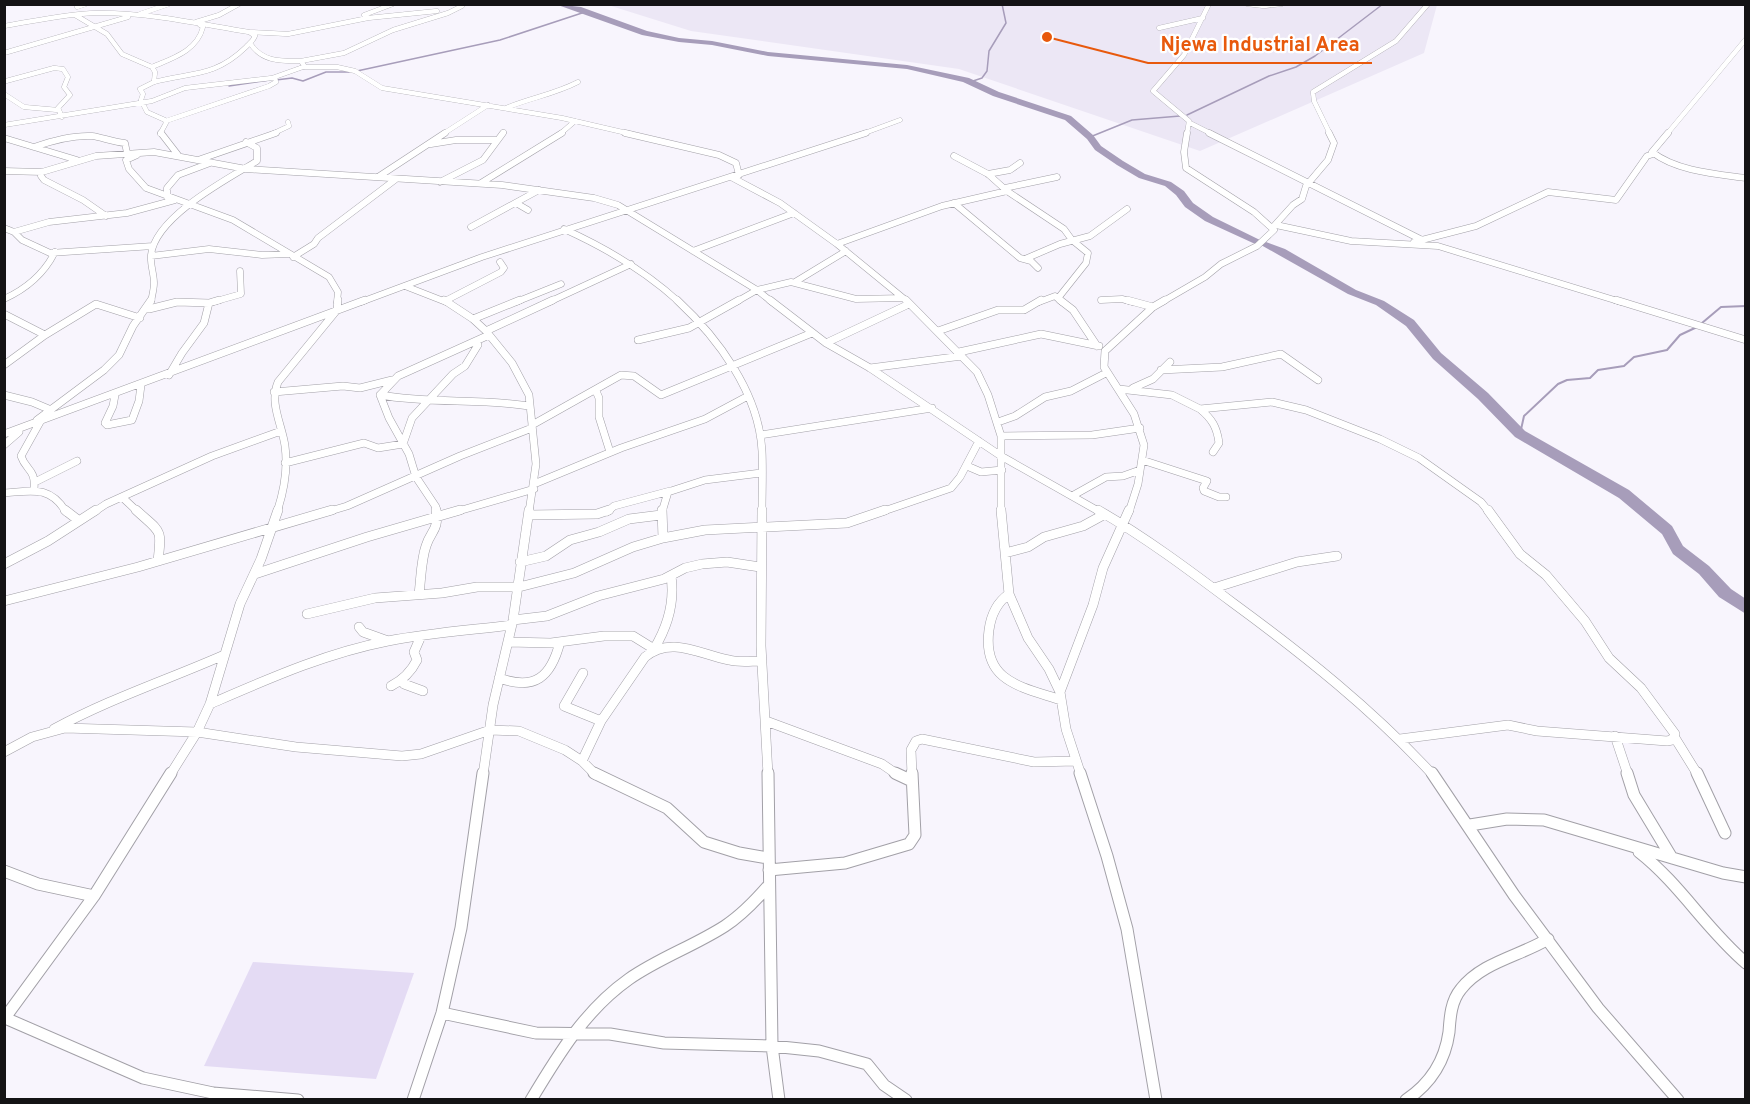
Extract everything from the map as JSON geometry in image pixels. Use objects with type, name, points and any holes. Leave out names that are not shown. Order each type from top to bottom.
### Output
[{"type":"street","points":[[75,15],[76,6],[86,4]]},
{"type":"street","points":[[4,53],[169,4]]},
{"type":"street","points":[[193,23],[219,15],[239,4]]},
{"type":"street","points":[[344,22],[393,4]]},
{"type":"street","points":[[1209,4],[1184,55],[1153,89],[1156,95],[1180,111],[1190,123],[1421,240],[1746,340]]},
{"type":"street","points":[[1247,4],[1261,6],[1282,4]]},
{"type":"street","points":[[1060,696],[1093,605],[1103,568],[1124,525],[1140,470],[1144,445],[1140,428],[1119,388],[1106,373],[1103,358],[1111,346],[1153,307],[1205,277],[1221,264],[1257,246],[1272,233],[1275,226],[1293,205],[1302,199],[1308,183],[1328,160],[1334,143],[1314,101],[1313,92],[1396,41],[1428,4]]},
{"type":"street","points":[[4,125],[143,102],[185,88],[275,78],[296,71],[302,64],[344,53],[393,30],[448,13],[462,6]]},
{"type":"street","points":[[1261,6],[1272,13]]},
{"type":"street","points":[[4,26],[75,15],[138,15],[249,32],[288,34],[344,22],[437,11]]},
{"type":"street","points":[[75,15],[109,35],[116,49],[122,54],[152,67],[192,47],[202,34],[203,27],[200,25]]},
{"type":"street","points":[[1159,28],[1203,18]]},
{"type":"street","points":[[166,121],[147,111],[141,100],[144,94],[140,89],[154,82],[215,69],[238,57],[255,36],[249,32]]},
{"type":"street","points":[[1653,154],[1653,149],[1746,39]]},
{"type":"street","points":[[250,43],[254,50],[265,57],[355,71],[382,88],[574,121],[719,155],[736,163],[735,176]]},
{"type":"street","points":[[152,67],[154,82]]},
{"type":"street","points":[[5,79],[50,69],[62,69],[68,76],[64,87],[70,96],[58,110]]},
{"type":"street","points":[[178,155],[160,134],[166,121],[269,86],[276,82],[275,78]]},
{"type":"street","points":[[506,109],[533,97],[559,92],[578,82]]},
{"type":"street","points":[[4,94],[24,107],[58,110]]},
{"type":"street","points":[[378,177],[488,105]]},
{"type":"street","points":[[58,110],[62,117]]},
{"type":"street","points":[[4,434],[169,375],[337,310],[564,229],[735,176],[900,120]]},
{"type":"street","points":[[481,183],[549,142],[574,121]]},
{"type":"street","points":[[198,160],[287,128],[288,122]]},
{"type":"street","points":[[1190,123],[1184,152],[1186,168],[1275,226],[1351,241],[1438,246]]},
{"type":"street","points":[[440,182],[483,160],[490,154],[504,132]]},
{"type":"street","points":[[34,147],[95,136],[109,142],[125,143],[127,153]]},
{"type":"street","points":[[4,138],[77,160]]},
{"type":"street","points":[[428,144],[456,140],[497,140]]},
{"type":"street","points":[[149,309],[154,283],[151,256],[153,246],[162,231],[188,205],[213,186],[246,169],[258,158],[257,148],[246,142]]},
{"type":"street","points":[[142,152],[127,159],[129,169],[146,188],[233,220],[270,241],[290,256],[329,277],[338,292],[337,310],[278,382],[274,392],[285,447],[285,483],[274,527],[240,604],[210,704],[197,732],[94,896],[7,1012],[143,1078],[213,1093],[298,1100]]},
{"type":"street","points":[[4,171],[42,172],[77,160],[142,152],[178,155],[246,169],[481,183],[594,198],[609,201],[626,209],[757,291],[812,333],[932,408],[1001,456],[1124,525],[1214,588],[1290,646],[1400,739],[1438,781],[1470,825],[1514,895],[1598,1008],[1678,1100]]},
{"type":"street","points":[[1408,243],[1476,226],[1548,192],[1616,200],[1647,156],[1653,154],[1711,172],[1746,178]]},
{"type":"street","points":[[954,156],[988,174],[1064,230],[1088,253],[1088,260],[1080,267],[1068,283],[1069,287],[1059,297]]},
{"type":"street","points":[[167,197],[167,188],[174,178],[210,163]]},
{"type":"street","points":[[988,174],[1010,170],[1020,163]]},
{"type":"street","points":[[42,172],[41,176],[44,180],[83,200],[106,216]]},
{"type":"street","points":[[735,176],[837,243],[876,278],[907,301],[977,372],[998,422],[1001,436],[1001,510],[1009,594],[1028,638],[1049,669],[1060,696],[1066,729],[1107,856],[1127,929],[1156,1100]]},
{"type":"street","points":[[837,243],[954,203],[1057,177]]},
{"type":"street","points":[[151,256],[171,252],[215,249],[269,257],[290,256],[314,244],[318,238],[396,179]]},
{"type":"street","points":[[471,227],[539,190]]},
{"type":"street","points":[[14,232],[49,222],[138,211],[175,200]]},
{"type":"street","points":[[516,203],[528,210]]},
{"type":"street","points":[[954,203],[1020,258],[1090,236],[1127,209]]},
{"type":"street","points":[[693,251],[794,213]]},
{"type":"street","points":[[4,228],[47,252],[153,246]]},
{"type":"street","points":[[564,229],[609,250],[631,264],[655,281],[701,323],[748,396],[760,435],[760,567],[766,720],[772,1046],[779,1100]]},
{"type":"street","points":[[638,340],[682,330],[701,323],[757,291],[795,282],[846,251]]},
{"type":"street","points":[[4,307],[7,298],[32,282],[51,262],[54,252]]},
{"type":"street","points":[[1025,258],[1038,268]]},
{"type":"street","points":[[445,301],[501,272],[504,268],[500,262]]},
{"type":"street","points":[[274,392],[342,386],[360,388],[392,380],[477,341],[488,333],[631,264]]},
{"type":"street","points":[[4,445],[113,362],[133,326],[149,309],[177,302],[209,303],[241,294],[240,271]]},
{"type":"street","points":[[795,282],[831,294],[856,299],[907,301]]},
{"type":"street","points":[[473,319],[561,284]]},
{"type":"street","points":[[404,286],[445,301],[473,319],[488,333],[525,383],[529,395],[536,464],[520,562],[519,587],[513,623],[499,678],[490,730],[461,928],[442,1013],[413,1099],[407,1100]]},
{"type":"street","points":[[938,331],[998,310],[1018,312],[1051,296],[1059,297],[1073,310],[1097,346]]},
{"type":"street","points":[[1101,300],[1122,299],[1153,307]]},
{"type":"street","points":[[826,342],[907,301]]},
{"type":"street","points":[[169,375],[185,348],[200,332],[209,313],[209,303]]},
{"type":"street","points":[[4,365],[45,334],[96,304],[140,318]]},
{"type":"street","points":[[4,314],[45,334]]},
{"type":"street","points":[[4,601],[158,561],[347,506],[532,427],[618,376],[631,375],[661,395],[812,333]]},
{"type":"street","points":[[870,368],[961,354],[1041,334],[1097,346],[1111,346]]},
{"type":"street","points":[[404,444],[412,418],[453,374],[469,361],[478,345],[477,341]]},
{"type":"street","points":[[1161,370],[1189,371],[1226,368],[1252,364],[1281,354],[1318,380]]},
{"type":"street","points":[[1132,388],[1153,379],[1170,362]]},
{"type":"street","points":[[998,422],[1015,416],[1045,397],[1071,391],[1106,373]]},
{"type":"street","points":[[380,394],[392,380]]},
{"type":"street","points":[[115,395],[113,406],[105,423],[107,425],[132,420],[139,401],[141,385]]},
{"type":"street","points":[[1119,388],[1172,395],[1200,409],[1216,423],[1218,429],[1220,443],[1213,452]]},
{"type":"street","points":[[596,391],[599,398],[599,417],[610,452]]},
{"type":"street","points":[[380,394],[400,399],[492,401],[530,406]]},
{"type":"street","points":[[380,394],[389,418],[404,444],[416,477],[434,502],[438,518],[434,536],[426,544],[419,594]]},
{"type":"street","points":[[4,395],[32,402],[51,410]]},
{"type":"street","points":[[255,574],[367,537],[438,518],[534,487],[610,452],[705,419],[748,396]]},
{"type":"street","points":[[1200,409],[1272,402],[1305,410],[1380,439],[1419,458],[1481,502],[1520,554],[1546,575],[1585,621],[1609,658],[1641,688],[1662,715],[1702,782],[1725,833]]},
{"type":"street","points":[[760,435],[932,408]]},
{"type":"street","points":[[41,422],[30,437],[21,456],[23,462],[30,466],[34,485],[61,502],[65,511],[78,520]]},
{"type":"street","points":[[1001,436],[1092,435],[1140,428]]},
{"type":"street","points":[[4,564],[122,497],[212,456],[281,431]]},
{"type":"street","points":[[307,614],[375,598],[442,593],[477,587],[519,587],[574,573],[633,547],[663,538],[705,530],[838,524],[863,519],[951,488],[957,483],[967,466],[971,450],[979,441]]},
{"type":"street","points":[[285,464],[364,443],[378,448],[404,444]]},
{"type":"street","points":[[1142,460],[1198,477],[1207,481],[1203,488],[1204,491],[1219,497],[1226,497]]},
{"type":"street","points":[[4,493],[34,485],[77,461]]},
{"type":"street","points":[[967,466],[981,472],[1002,470]]},
{"type":"street","points":[[1072,496],[1106,477],[1123,476],[1140,470]]},
{"type":"street","points":[[529,515],[604,513],[614,506],[705,480],[761,473]]},
{"type":"street","points":[[663,538],[661,515],[670,490]]},
{"type":"street","points":[[122,497],[158,530],[160,536],[158,561]]},
{"type":"street","points":[[1005,553],[1028,547],[1043,537],[1062,534],[1074,527],[1092,525],[1105,514]]},
{"type":"street","points":[[520,562],[546,556],[570,540],[599,532],[628,519],[661,515]]},
{"type":"street","points":[[1214,588],[1246,576],[1297,562],[1336,556]]},
{"type":"street","points":[[210,704],[280,674],[336,655],[388,641],[547,616],[598,596],[671,576],[685,568],[702,564],[727,562],[760,567]]},
{"type":"street","points":[[582,761],[601,721],[663,634],[674,597],[671,576]]},
{"type":"street","points":[[1009,594],[995,606],[986,650],[996,672],[1002,679],[1060,696]]},
{"type":"street","points":[[359,627],[363,632],[388,641]]},
{"type":"street","points":[[391,686],[403,681],[415,666],[417,660],[414,652],[421,636]]},
{"type":"street","points":[[508,642],[560,642],[592,640],[604,636],[633,636],[654,648],[672,647],[711,653],[726,660],[762,662]]},
{"type":"street","points":[[499,678],[523,686],[532,683],[554,664],[560,642]]},
{"type":"street","points":[[4,752],[22,741],[52,730],[93,707],[172,678],[224,655]]},
{"type":"street","points":[[583,674],[564,706],[601,721]]},
{"type":"street","points":[[403,681],[404,684],[423,691]]},
{"type":"street","points":[[766,720],[882,764],[912,781]]},
{"type":"street","points":[[1400,739],[1508,725],[1537,731],[1667,741],[1675,738]]},
{"type":"street","points":[[52,730],[197,732],[296,747],[402,756],[421,754],[490,730],[527,734],[565,750],[582,761],[598,777],[667,808],[704,842],[739,853],[768,858]]},
{"type":"street","points":[[1616,736],[1635,795],[1671,858]]},
{"type":"street","points":[[769,870],[845,863],[909,844],[915,835],[911,750],[916,741],[922,739],[1025,760],[1076,761]]},
{"type":"street","points":[[1470,825],[1507,819],[1544,820],[1724,873],[1746,876]]},
{"type":"street","points":[[1634,848],[1657,865],[1677,885],[1713,933],[1746,963]]},
{"type":"street","points":[[4,872],[38,884],[94,896]]},
{"type":"street","points":[[531,1100],[570,1035],[588,1013],[628,979],[726,926],[753,903],[769,885]]},
{"type":"street","points":[[1406,1100],[1422,1089],[1436,1069],[1446,1047],[1453,1006],[1460,989],[1476,975],[1513,956],[1535,948],[1548,939]]},
{"type":"street","points":[[442,1013],[536,1033],[610,1034],[664,1043],[772,1046],[819,1052],[867,1064],[891,1091],[906,1100]]},
{"type":"shaded area","points":[[608,5],[1437,5],[1424,53],[1200,151],[959,69],[691,31]]},
{"type":"shaded area","points":[[253,962],[414,973],[376,1079],[204,1066]]},
{"type":"waterway","points":[[558,4],[645,33],[679,40],[712,43],[768,54],[907,67],[966,80],[996,94],[1068,118],[1090,137],[1098,148],[1120,163],[1142,176],[1168,184],[1180,193],[1189,205],[1209,219],[1257,241]]},
{"type":"waterway","points":[[970,82],[982,78],[987,71],[989,51],[1006,23],[1002,4]]},
{"type":"waterway","points":[[1187,115],[1269,76],[1296,67],[1315,56],[1383,4]]},
{"type":"waterway","points":[[357,71],[500,40],[585,12]]},
{"type":"waterway","points":[[276,80],[292,78],[303,81],[326,72],[349,72]]},
{"type":"waterway","points":[[229,86],[270,80]]},
{"type":"waterway","points":[[1090,137],[1132,120],[1180,116]]},
{"type":"waterway","points":[[1266,245],[1281,251],[1352,292],[1380,303],[1410,323],[1437,356],[1483,396],[1520,434],[1624,494],[1667,530],[1678,550],[1704,570],[1725,593],[1746,608]]},
{"type":"waterway","points":[[1702,323],[1721,307],[1746,306]]},
{"type":"waterway","points":[[1520,434],[1524,416],[1558,384],[1567,380],[1590,378],[1598,370],[1624,366],[1634,357],[1667,350],[1680,335],[1697,327]]},
{"type":"place","name":"Njewa Industrial Area","points":[[1047,37]]}]
